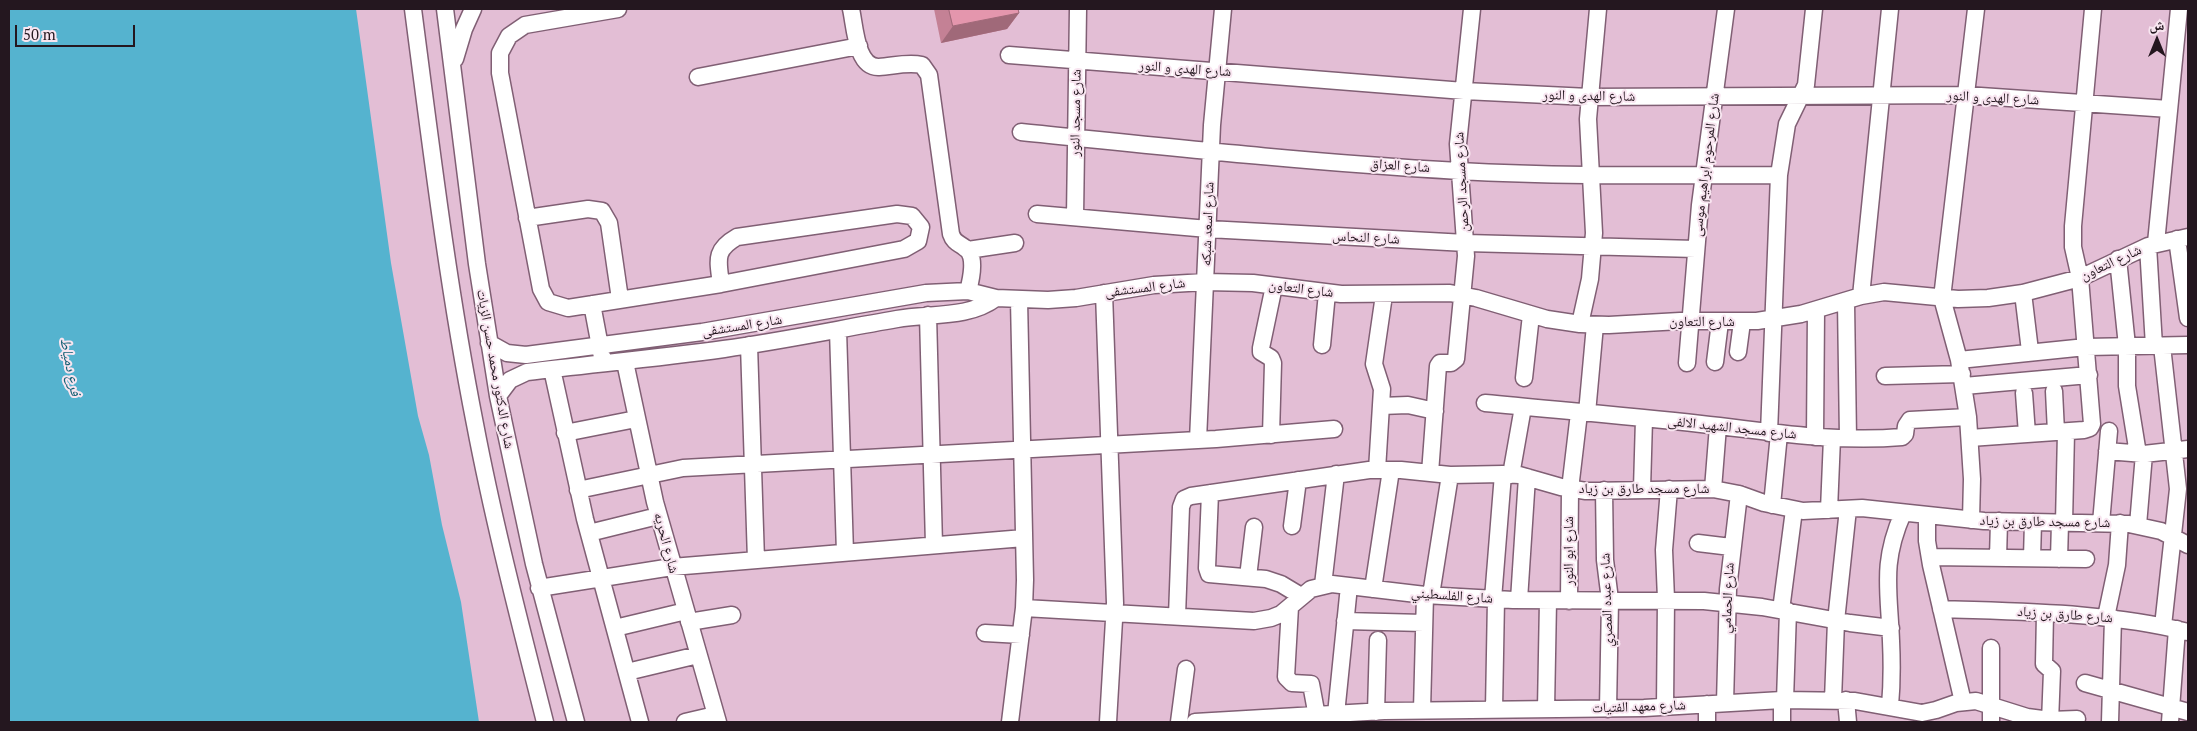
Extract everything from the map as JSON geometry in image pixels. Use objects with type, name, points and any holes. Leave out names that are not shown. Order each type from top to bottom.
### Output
[{"type":"street","name":"شارع الدكتور محمد حسن الزيات","points":[[413,9],[449,274],[471,405],[502,553],[545,722]]},
{"type":"street","name":"شارع الدكتور محمد حسن الزيات","points":[[445,9],[477,264],[498,396],[540,588],[576,722]]},
{"type":"street","points":[[453,69],[459,42],[473,9]]},
{"type":"street","points":[[618,9],[525,25],[509,36],[500,53],[500,73],[527,218],[541,289],[548,302],[568,308],[721,284],[904,249],[918,240],[921,227],[912,216],[897,214],[737,237],[724,244],[718,257],[721,284]]},
{"type":"street","points":[[851,9],[861,57],[867,64],[876,67],[909,63],[922,65],[929,75],[951,234],[955,242],[968,250],[971,256],[968,291]]},
{"type":"street","name":"شارع مسجد النور","points":[[1074,217],[1078,9]]},
{"type":"street","name":"شارع اسعد شبكه","points":[[1198,440],[1210,152],[1223,9]]},
{"type":"street","name":"شارع مسجد الرحمن","points":[[1435,410],[1438,366],[1440,363],[1452,363],[1456,359],[1463,295],[1466,244],[1459,171],[1459,130],[1472,9]]},
{"type":"street","name":"شارع ابو النور","points":[[1569,601],[1570,489],[1583,413],[1587,294],[1593,248],[1594,204],[1589,142],[1589,97],[1598,9]]},
{"type":"street","name":"شارع المرحوم ابراهيم موسى","points":[[1687,363],[1704,175],[1726,9]]},
{"type":"street","points":[[1772,505],[1774,433],[1773,319],[1779,175],[1787,124],[1807,79],[1814,9]]},
{"type":"street","points":[[1829,510],[1840,438],[1854,299],[1882,96],[1890,9]]},
{"type":"street","points":[[1970,520],[1970,438],[1968,418],[1961,373],[1942,298],[1976,9]]},
{"type":"street","points":[[1970,438],[2086,430],[2092,424],[2080,278],[2073,247],[2073,226],[2093,9]]},
{"type":"street","points":[[2171,715],[2176,629],[2173,536],[2181,450],[2158,346],[2152,244],[2179,9]]},
{"type":"street","points":[[698,77],[859,46]]},
{"type":"street","name":"شارع الهدى و النور","points":[[1009,55],[1464,91],[1589,97],[1966,95],[2169,108]]},
{"type":"street","name":"شارع العزاق","points":[[1021,132],[1210,152],[1459,171],[1592,175],[1779,175]]},
{"type":"street","points":[[527,218],[588,209],[602,211],[609,223],[620,299]]},
{"type":"street","name":"شارع النحاس","points":[[1037,214],[1208,229],[1466,244],[1696,249]]},
{"type":"street","points":[[2183,238],[2188,318]]},
{"type":"street","name":"شارع التعاون","points":[[1205,282],[1232,282],[1327,293],[1437,293],[1463,295],[1531,315],[1587,324],[1691,321],[1742,322],[1773,319],[1816,311],[1854,299],[1896,292],[1942,298],[1988,298],[2023,294],[2080,278],[2152,244],[2183,238]]},
{"type":"street","points":[[968,250],[1015,244]]},
{"type":"street","points":[[2118,259],[2127,346],[2127,386],[2141,454],[2138,525]]},
{"type":"street","name":"شارع المستشفى","points":[[489,343],[500,350],[520,355],[600,346],[753,324],[905,296],[968,291],[996,298],[1019,300],[1076,298],[1154,285],[1205,282]]},
{"type":"street","points":[[1271,434],[1273,363],[1271,358],[1261,352],[1261,348],[1274,286]]},
{"type":"street","points":[[1322,345],[1327,293]]},
{"type":"street","points":[[1104,294],[1115,612],[1108,722]]},
{"type":"street","points":[[1372,589],[1384,470],[1382,389],[1374,364],[1384,294]]},
{"type":"street","points":[[2023,294],[2030,352]]},
{"type":"street","name":"شارع المستشفى","points":[[498,396],[505,385],[521,374],[749,345],[928,315],[970,311],[984,306],[996,298]]},
{"type":"street","points":[[1010,722],[1024,608],[1019,300]]},
{"type":"street","points":[[592,304],[604,364]]},
{"type":"street","points":[[1815,437],[1816,311]]},
{"type":"street","points":[[928,315],[934,545]]},
{"type":"street","points":[[1524,378],[1531,315]]},
{"type":"street","points":[[1715,362],[1720,322]]},
{"type":"street","points":[[1738,352],[1742,322]]},
{"type":"street","points":[[838,330],[846,553]]},
{"type":"street","points":[[749,345],[756,560]]},
{"type":"street","points":[[1961,373],[2030,352],[2086,347],[2188,345]]},
{"type":"street","name":"شارع الحريه","points":[[625,362],[658,516],[716,718]]},
{"type":"street","points":[[552,369],[588,533],[640,722]]},
{"type":"street","points":[[1885,376],[1961,373],[2089,375]]},
{"type":"street","points":[[2054,391],[2061,432],[2062,523],[2059,558]]},
{"type":"street","points":[[2024,393],[2027,434]]},
{"type":"street","name":"شارع مسجد الشهيد الالفى","points":[[1484,403],[1840,438],[1902,437],[1910,420],[1968,418]]},
{"type":"street","points":[[1381,406],[1408,405],[1435,410],[1430,473]]},
{"type":"street","points":[[1505,713],[1494,599],[1523,407]]},
{"type":"street","points":[[1642,489],[1644,418]]},
{"type":"street","points":[[565,433],[636,419]]},
{"type":"street","points":[[1713,489],[1718,426]]},
{"type":"street","points":[[578,490],[677,468],[1198,440],[1334,429]]},
{"type":"street","points":[[2102,523],[2109,431]]},
{"type":"street","points":[[2107,451],[2141,454],[2181,450]]},
{"type":"street","name":"شارع مسجد طارق بن زياد","points":[[1176,616],[1182,503],[1187,497],[1336,474],[1384,470],[1450,475],[1514,475],[1570,489],[1713,489],[1739,494],[1794,510],[1848,509],[1970,520],[2120,523],[2138,525],[2173,536],[2188,545]]},
{"type":"street","points":[[1323,585],[1336,474]]},
{"type":"street","points":[[1422,710],[1424,624],[1450,475]]},
{"type":"street","points":[[1514,475],[1519,600]]},
{"type":"street","points":[[1292,526],[1298,480]]},
{"type":"street","points":[[1666,707],[1664,544],[1669,489]]},
{"type":"street","name":"شارع عبده المصري","points":[[1604,490],[1606,560],[1610,600],[1608,709]]},
{"type":"street","points":[[1210,493],[1207,571],[1212,575],[1274,581],[1296,601],[1286,678],[1290,682],[1309,682],[1312,685],[1318,719]]},
{"type":"street","name":"شارع الحمامي","points":[[1725,703],[1727,603],[1731,547],[1739,494]]},
{"type":"street","points":[[1848,509],[1836,621],[1840,700],[1848,722]]},
{"type":"street","points":[[1782,722],[1785,611],[1794,510]]},
{"type":"street","points":[[1890,706],[1892,672],[1891,628],[1887,593],[1888,565],[1893,538],[1904,513]]},
{"type":"street","points":[[588,533],[658,516]]},
{"type":"street","points":[[1927,516],[1930,557],[1963,702]]},
{"type":"street","points":[[1998,558],[1999,521]]},
{"type":"street","points":[[2032,558],[2033,522]]},
{"type":"street","points":[[2110,722],[2110,617],[2120,523]]},
{"type":"street","points":[[1248,577],[1254,527]]},
{"type":"street","points":[[540,588],[672,567],[1024,538]]},
{"type":"street","points":[[1698,543],[1731,547]]},
{"type":"street","points":[[1930,557],[2086,558]]},
{"type":"street","name":"شارع الفلسطيني","points":[[1024,608],[1254,621],[1276,616],[1311,589],[1323,585],[1494,599],[1548,601],[1666,600],[1727,603],[1891,628]]},
{"type":"street","points":[[1336,714],[1349,586]]},
{"type":"street","points":[[1546,709],[1548,601]]},
{"type":"street","name":"شارع طارق بن زياد","points":[[1941,609],[2110,617],[2176,629]]},
{"type":"street","points":[[2045,613],[2044,664],[2052,671],[2050,721]]},
{"type":"street","points":[[615,628],[687,617],[732,616]]},
{"type":"street","points":[[1345,620],[1424,624]]},
{"type":"street","points":[[985,633],[1021,635]]},
{"type":"street","points":[[1378,640],[1382,715]]},
{"type":"street","points":[[1991,648],[1991,722]]},
{"type":"street","points":[[627,672],[698,655]]},
{"type":"street","points":[[1179,722],[1186,669]]},
{"type":"street","points":[[2085,683],[2111,690],[2171,715],[2188,712]]},
{"type":"street","name":"شارع معهد الفتيات","points":[[1195,722],[1318,719],[1336,714],[1382,715],[1422,710],[1458,716],[1546,709],[1573,716],[1608,709],[1644,715],[1666,707],[1783,700],[1840,700],[1890,706],[1908,717],[1963,702],[1976,701],[2019,715],[2050,721],[2077,719]]},
{"type":"street","points":[[1707,704],[1707,722]]},
{"type":"street","points":[[685,722],[716,718]]},
{"type":"water","name":"فرع دمياط","points":[[9,9],[356,9],[391,263],[418,416],[429,455],[442,525],[461,602],[479,722],[9,722]]},
{"type":"building","points":[[949,9],[1018,9],[1019,13],[953,26]]}]
